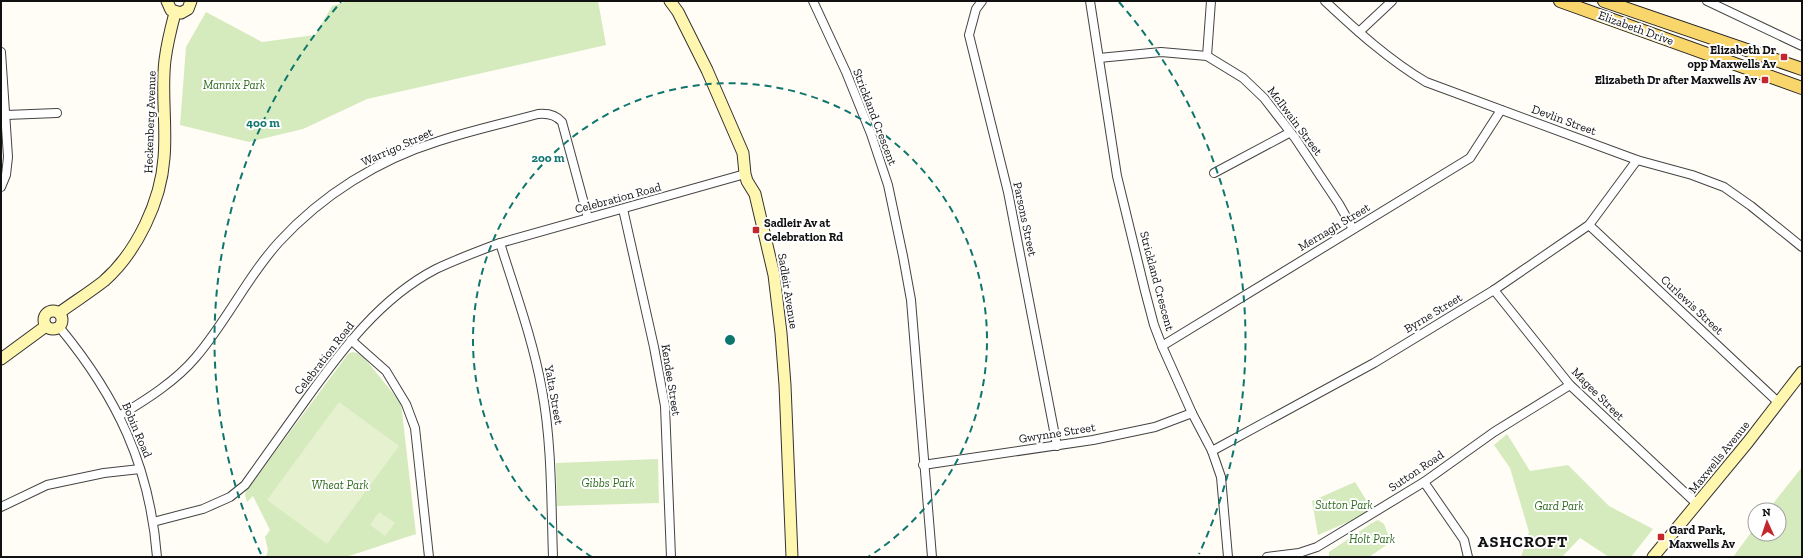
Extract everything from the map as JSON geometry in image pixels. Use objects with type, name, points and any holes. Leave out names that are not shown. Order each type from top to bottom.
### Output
[{"type":"main road","name":"Elizabeth Drive","points":[[1560,1],[1802,88]]},
{"type":"main road","name":"Elizabeth Drive","points":[[1604,1],[1802,69]]},
{"type":"street","points":[[167,1],[168,7],[175,12],[184,12],[190,6],[191,1]]},
{"type":"street","name":"Sadleir Avenue","points":[[670,1],[678,12],[707,70],[743,153],[745,174],[755,194],[774,275],[782,333],[792,557]]},
{"type":"street","name":"Strickland Crescent","points":[[813,1],[848,78],[871,134],[888,185],[911,300],[923,465],[932,557]]},
{"type":"street","name":"Parsons Street","points":[[982,1],[976,9],[968,35],[1008,192],[1035,325],[1057,446]]},
{"type":"street","name":"Strickland Crescent","points":[[1090,1],[1117,176],[1152,318],[1162,346],[1192,413],[1212,451],[1221,477],[1228,557]]},
{"type":"street","points":[[1207,56],[1211,1]]},
{"type":"street","name":"Devlin Street","points":[[1325,1],[1359,32],[1404,69],[1426,82],[1637,160],[1692,175],[1724,187],[1751,206],[1802,247]]},
{"type":"street","points":[[1359,32],[1392,1]]},
{"type":"street","points":[[1707,1],[1802,46]]},
{"type":"street","name":"Heckenberg Avenue","points":[[59,313],[104,280],[123,260],[149,217],[157,197],[162,176],[164,157],[164,61],[175,12]]},
{"type":"street","points":[[1,52],[8,157],[6,175],[1,186]]},
{"type":"street","name":"McIlwain Street","points":[[1099,58],[1161,52],[1207,56],[1243,78],[1264,98],[1295,138],[1339,204],[1353,229]]},
{"type":"street","name":"Mernagh Street","points":[[1162,346],[1470,158],[1501,110]]},
{"type":"street","points":[[6,115],[57,113]]},
{"type":"street","name":"Warrigo Street","points":[[119,416],[172,380],[195,358],[278,242],[295,226],[323,201],[345,185],[404,154],[438,141],[466,133],[538,114],[550,114],[562,122],[588,218]]},
{"type":"street","points":[[1214,174],[1289,132]]},
{"type":"street","name":"Byrne Street","points":[[1212,451],[1374,363],[1494,290],[1589,225],[1637,160]]},
{"type":"street","name":"Celebration Road","points":[[153,522],[203,509],[230,497],[244,485],[351,340],[376,314],[406,288],[435,270],[471,253],[500,243],[745,174]]},
{"type":"street","name":"Kendee Street","points":[[623,209],[664,399],[671,557]]},
{"type":"street","name":"Curlewis Street","points":[[1589,225],[1778,403]]},
{"type":"street","name":"Yalta Street","points":[[500,243],[532,348],[542,389],[548,430],[553,557]]},
{"type":"street","name":"Magee Street","points":[[1494,290],[1570,385],[1697,504]]},
{"type":"street","points":[[1,359],[45,324],[49,312],[55,311],[59,313],[63,322],[60,328],[52,330],[45,324]]},
{"type":"street","points":[[1,351],[45,324]]},
{"type":"street","name":"Bobin Road","points":[[60,328],[86,360],[119,416],[140,469],[153,522],[157,557]]},
{"type":"street","points":[[351,340],[386,371],[406,404],[415,428],[429,557]]},
{"type":"street","name":"Maxwells Avenue","points":[[1653,557],[1802,372]]},
{"type":"street","name":"Sutton Road","points":[[1273,557],[1303,552],[1317,547],[1424,482],[1494,432],[1570,385]]},
{"type":"street","name":"Gwynne Street","points":[[923,465],[1057,446],[1156,427],[1192,413]]},
{"type":"street","points":[[1,507],[47,485],[104,473],[140,469]]},
{"type":"street","points":[[1424,482],[1464,540],[1468,557]]},
{"type":"green space","name":"Mannix Park","points":[[349,1],[598,1],[606,45],[367,99],[303,129],[249,142],[180,125],[186,47],[206,12],[262,42],[315,35],[332,6]]},
{"type":"green space","name":"Wheat Park","points":[[352,352],[361,354],[401,403],[416,534],[346,557],[266,557],[268,550],[265,537],[270,530],[253,496],[247,502],[245,495],[246,491],[348,354]]},
{"type":"green space","points":[[339,402],[399,446],[327,544],[267,500]]},
{"type":"green space","name":"Gard Park","points":[[1507,434],[1530,471],[1568,465],[1609,506],[1653,529],[1631,557],[1609,557],[1580,538],[1562,557],[1521,557],[1529,532],[1510,468],[1494,445]]},
{"type":"green space","name":"Gibbs Park","points":[[658,459],[659,503],[557,506],[556,463]]},
{"type":"green space","points":[[1802,467],[1802,557],[1733,557],[1747,538],[1747,542],[1787,542],[1787,502],[1774,502]]},
{"type":"green space","name":"Sutton Park","points":[[1355,482],[1373,511],[1318,535],[1312,501]]},
{"type":"green space","points":[[379,512],[395,523],[385,536],[370,525]]},
{"type":"green space","name":"Holt Park","points":[[1378,520],[1384,524],[1389,537],[1388,544],[1369,557],[1329,557],[1329,552]]},
{"type":"place","name":"Elizabeth Dr opp Maxwells Av","points":[[1784,57]]},
{"type":"place","name":"Elizabeth Dr after Maxwells Av","points":[[1765,80]]},
{"type":"place","name":"Sadleir Av at Celebration Rd","points":[[756,230]]},
{"type":"place","name":"Gard Park, Maxwells Av","points":[[1661,537]]},
{"type":"district","name":"ASHCROFT","points":[[1523,541]]}]
